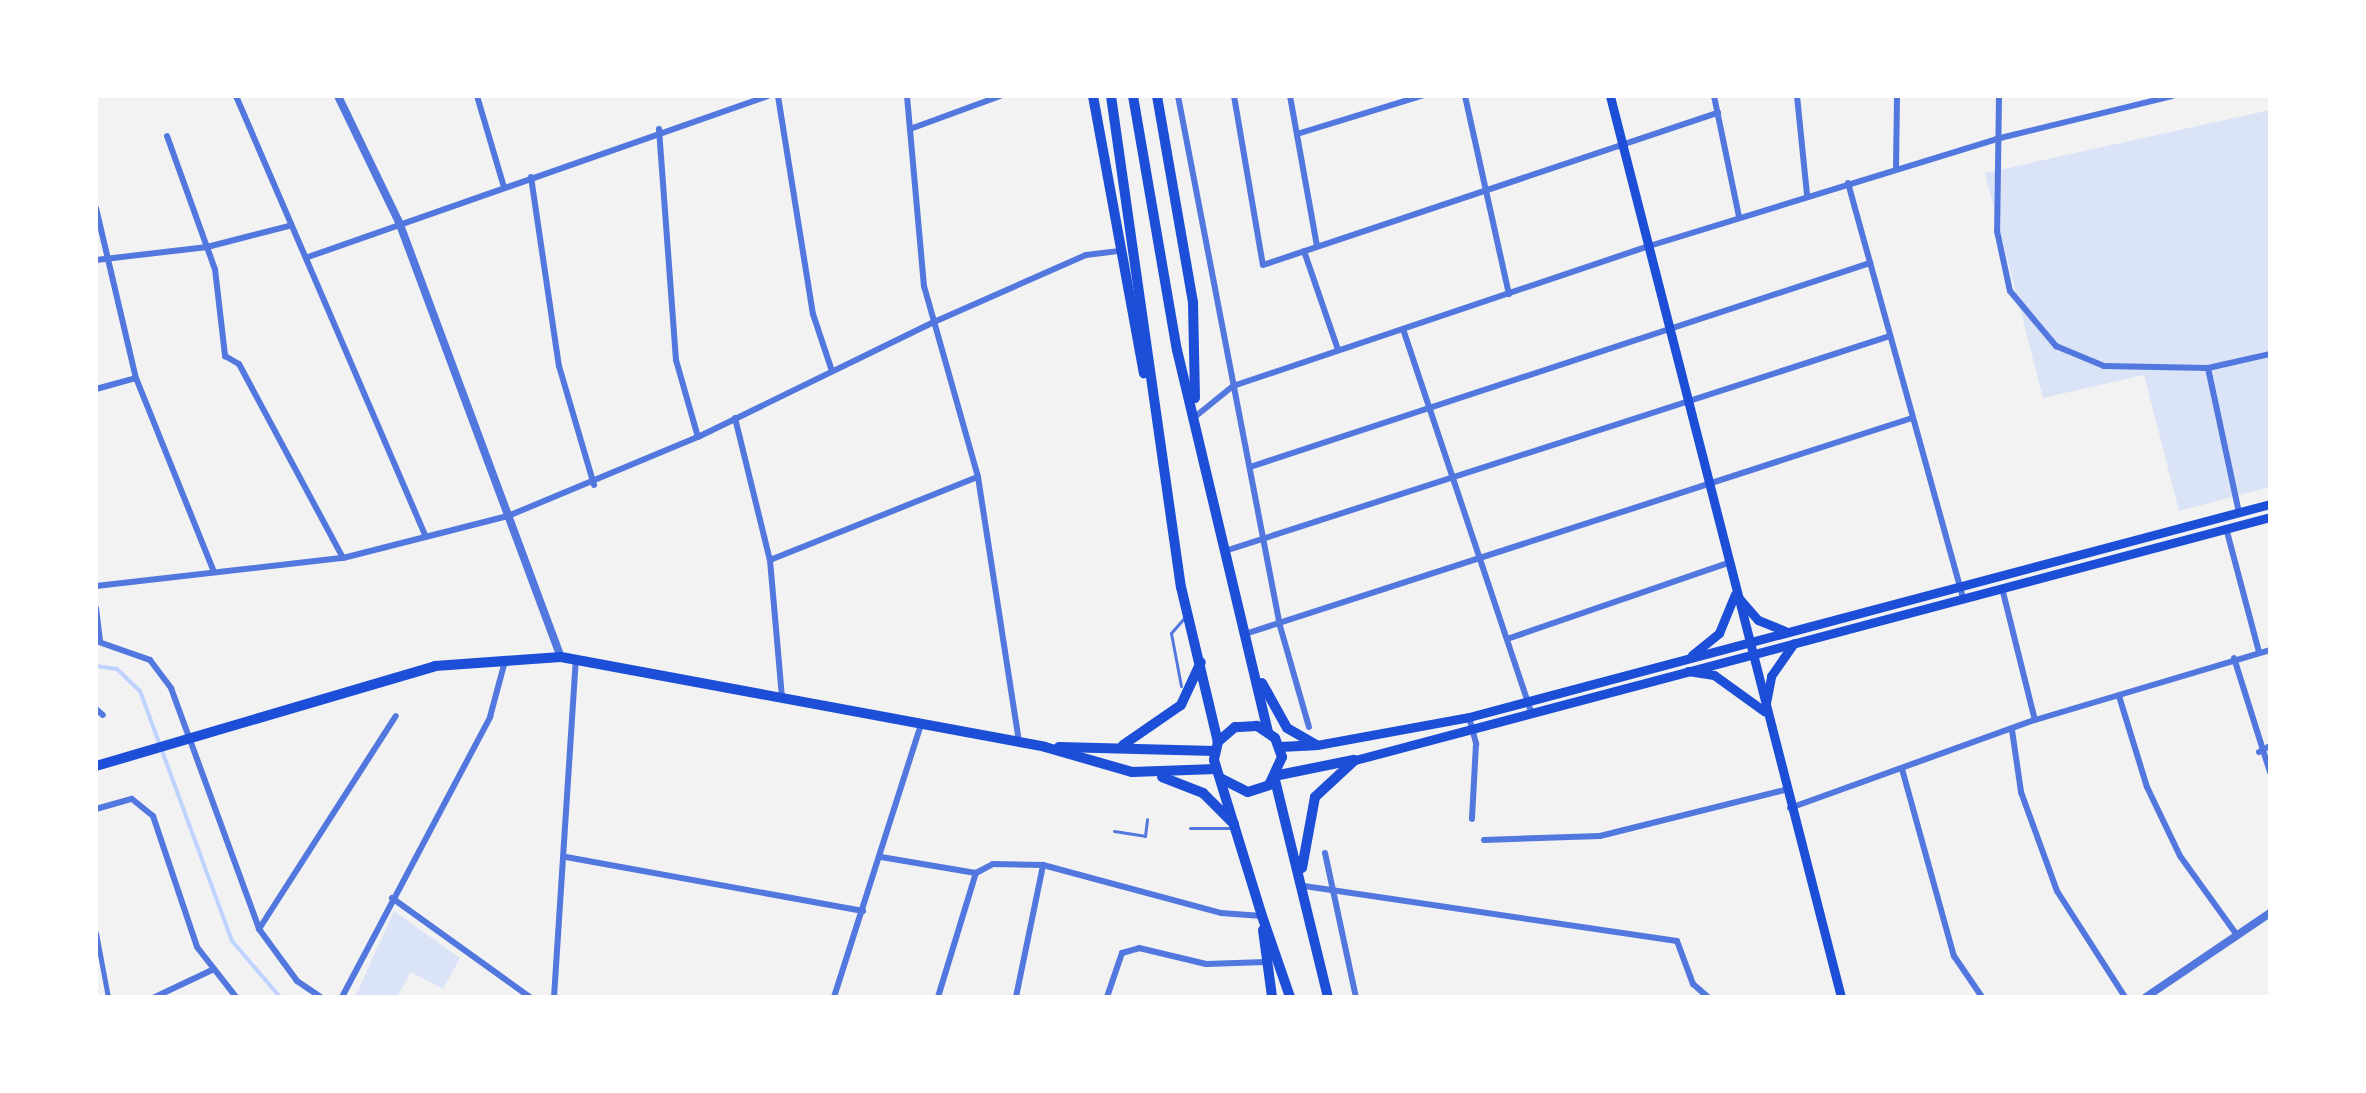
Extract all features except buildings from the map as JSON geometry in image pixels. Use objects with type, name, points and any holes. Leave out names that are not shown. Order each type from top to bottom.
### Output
[{"type":"main road","points":[[1093,96],[1187,614],[1201,662],[1217,746],[1218,773],[1290,997]]},
{"type":"main road","points":[[1111,96],[1163,476]]},
{"type":"main road","points":[[1133,96],[1196,416],[1268,731],[1280,747],[1277,778],[1328,997]]},
{"type":"main road","points":[[1157,96],[1193,303],[1196,416]]},
{"type":"main road","points":[[1610,96],[1748,649],[1841,997]]},
{"type":"main road","points":[[1530,706],[1684,671],[1748,649],[1962,593],[2270,504]]},
{"type":"main road","points":[[2000,582],[2270,517]]},
{"type":"main road","points":[[1735,594],[1758,620],[1795,637]]},
{"type":"main road","points":[[1687,659],[1719,633],[1735,594]]},
{"type":"main road","points":[[1764,711],[1771,676],[1795,637]]},
{"type":"main road","points":[[1132,772],[1218,773],[1248,792],[1277,778],[1355,760],[1470,722],[1687,659],[1748,649]]},
{"type":"main road","points":[[96,766],[189,735],[435,666],[561,657],[1045,747],[1203,793],[1238,828]]},
{"type":"main road","points":[[1120,747],[1163,724],[1201,662]]},
{"type":"main road","points":[[1684,671],[1714,675],[1764,711]]},
{"type":"main road","points":[[1258,677],[1287,728],[1317,745]]},
{"type":"main road","points":[[1280,747],[1317,745],[1470,722]]},
{"type":"main road","points":[[1045,747],[1217,746],[1235,727],[1268,731]]},
{"type":"main road","points":[[1303,882],[1305,822],[1315,797],[1355,760]]},
{"type":"main road","points":[[1262,916],[1272,997]]},
{"type":"main road","points":[[1318,951],[1336,997]]},
{"type":"street","points":[[236,96],[289,226],[308,257],[425,534]]},
{"type":"street","points":[[338,96],[399,222],[561,657]]},
{"type":"street","points":[[477,96],[504,187]]},
{"type":"street","points":[[308,257],[659,129],[769,96]]},
{"type":"street","points":[[778,96],[813,314],[832,371]]},
{"type":"street","points":[[907,96],[934,322],[978,477],[1019,743]]},
{"type":"street","points":[[910,129],[1000,96]]},
{"type":"street","points":[[1178,96],[1280,626],[1309,727]]},
{"type":"street","points":[[1234,96],[1263,265],[1621,140],[1718,113]]},
{"type":"street","points":[[1290,96],[1317,246]]},
{"type":"street","points":[[1297,134],[1421,96]]},
{"type":"street","points":[[1465,96],[1509,294]]},
{"type":"street","points":[[1714,96],[1739,217]]},
{"type":"street","points":[[1797,96],[1807,195]]},
{"type":"street","points":[[1896,169],[1897,96]]},
{"type":"street","points":[[1999,96],[1997,231],[2010,291],[2056,346],[2104,366],[2208,368],[2270,354]]},
{"type":"street","points":[[1196,416],[1233,386],[1646,247],[1996,139],[2172,96]]},
{"type":"street","points":[[659,129],[676,360],[698,437]]},
{"type":"street","points":[[167,136],[215,269],[225,356],[239,364],[343,558]]},
{"type":"street","points":[[531,177],[559,366],[594,485]]},
{"type":"street","points":[[1848,183],[1962,593]]},
{"type":"street","points":[[96,208],[136,378],[214,572]]},
{"type":"street","points":[[96,260],[207,247],[289,226]]},
{"type":"street","points":[[96,586],[343,558],[425,534],[508,516],[594,485],[934,322],[1086,255],[1120,251]]},
{"type":"street","points":[[1304,251],[1338,350]]},
{"type":"street","points":[[1250,467],[1870,263]]},
{"type":"street","points":[[1403,329],[1530,706]]},
{"type":"street","points":[[1228,550],[1265,541],[1890,336]]},
{"type":"street","points":[[2208,368],[2241,524]]},
{"type":"street","points":[[96,389],[136,378]]},
{"type":"street","points":[[735,418],[770,560],[782,697]]},
{"type":"street","points":[[1248,633],[1280,626],[1912,418]]},
{"type":"street","points":[[770,560],[978,477]]},
{"type":"street","points":[[2226,528],[2259,652]]},
{"type":"street","points":[[1507,639],[1728,563]]},
{"type":"street","points":[[2000,582],[2035,720]]},
{"type":"street","points":[[96,608],[98,641],[150,660],[171,688],[259,929],[297,981],[321,997]]},
{"type":"street","points":[[1790,808],[2035,720],[2234,658],[2270,650]]},
{"type":"street","points":[[2234,658],[2259,752],[2270,772]]},
{"type":"street","points":[[554,997],[566,857],[576,660]]},
{"type":"street","points":[[342,997],[490,717],[505,661]]},
{"type":"street","points":[[2119,696],[2147,787],[2180,856],[2237,935]]},
{"type":"street","points":[[96,709],[103,715]]},
{"type":"street","points":[[259,929],[396,716]]},
{"type":"street","points":[[1470,722],[1472,819]]},
{"type":"street","points":[[834,997],[921,724]]},
{"type":"street","points":[[2012,730],[2021,792],[2057,891],[2125,997]]},
{"type":"street","points":[[2259,752],[2270,746]]},
{"type":"street","points":[[1902,769],[1954,956],[1982,997]]},
{"type":"street","points":[[1484,840],[1600,836],[1785,790]]},
{"type":"street","points":[[96,809],[132,799],[153,816],[197,947],[236,997]]},
{"type":"street","points":[[1325,853],[1356,997]]},
{"type":"street","points":[[566,857],[863,911]]},
{"type":"street","points":[[881,857],[976,873],[993,864],[1043,865],[1221,913],[1262,916]]},
{"type":"street","points":[[1016,997],[1043,865]]},
{"type":"street","points":[[938,997],[976,873]]},
{"type":"street","points":[[1303,882],[1333,890],[1677,941],[1693,984],[1708,997]]},
{"type":"street","points":[[392,898],[530,997]]},
{"type":"street","points":[[2146,997],[2270,913]]},
{"type":"street","points":[[96,933],[108,997]]},
{"type":"street","points":[[1107,997],[1122,953],[1139,948],[1206,964],[1266,962]]},
{"type":"street","points":[[155,997],[212,970]]},
{"type":"lane","points":[[1181,686],[1171,633],[1187,614]]},
{"type":"lane","points":[[1114,831],[1145,836],[1147,819]]},
{"type":"lane","points":[[1190,828],[1238,828]]},
{"type":"shaded area","points":[[2270,110],[2270,487],[2179,511],[2144,375],[2043,398],[1985,173]]},
{"type":"shaded area","points":[[394,911],[460,958],[443,989],[411,972],[397,997],[355,997]]},
{"type":"waterway","points":[[96,666],[117,669],[140,691],[232,941],[280,997]]}]
